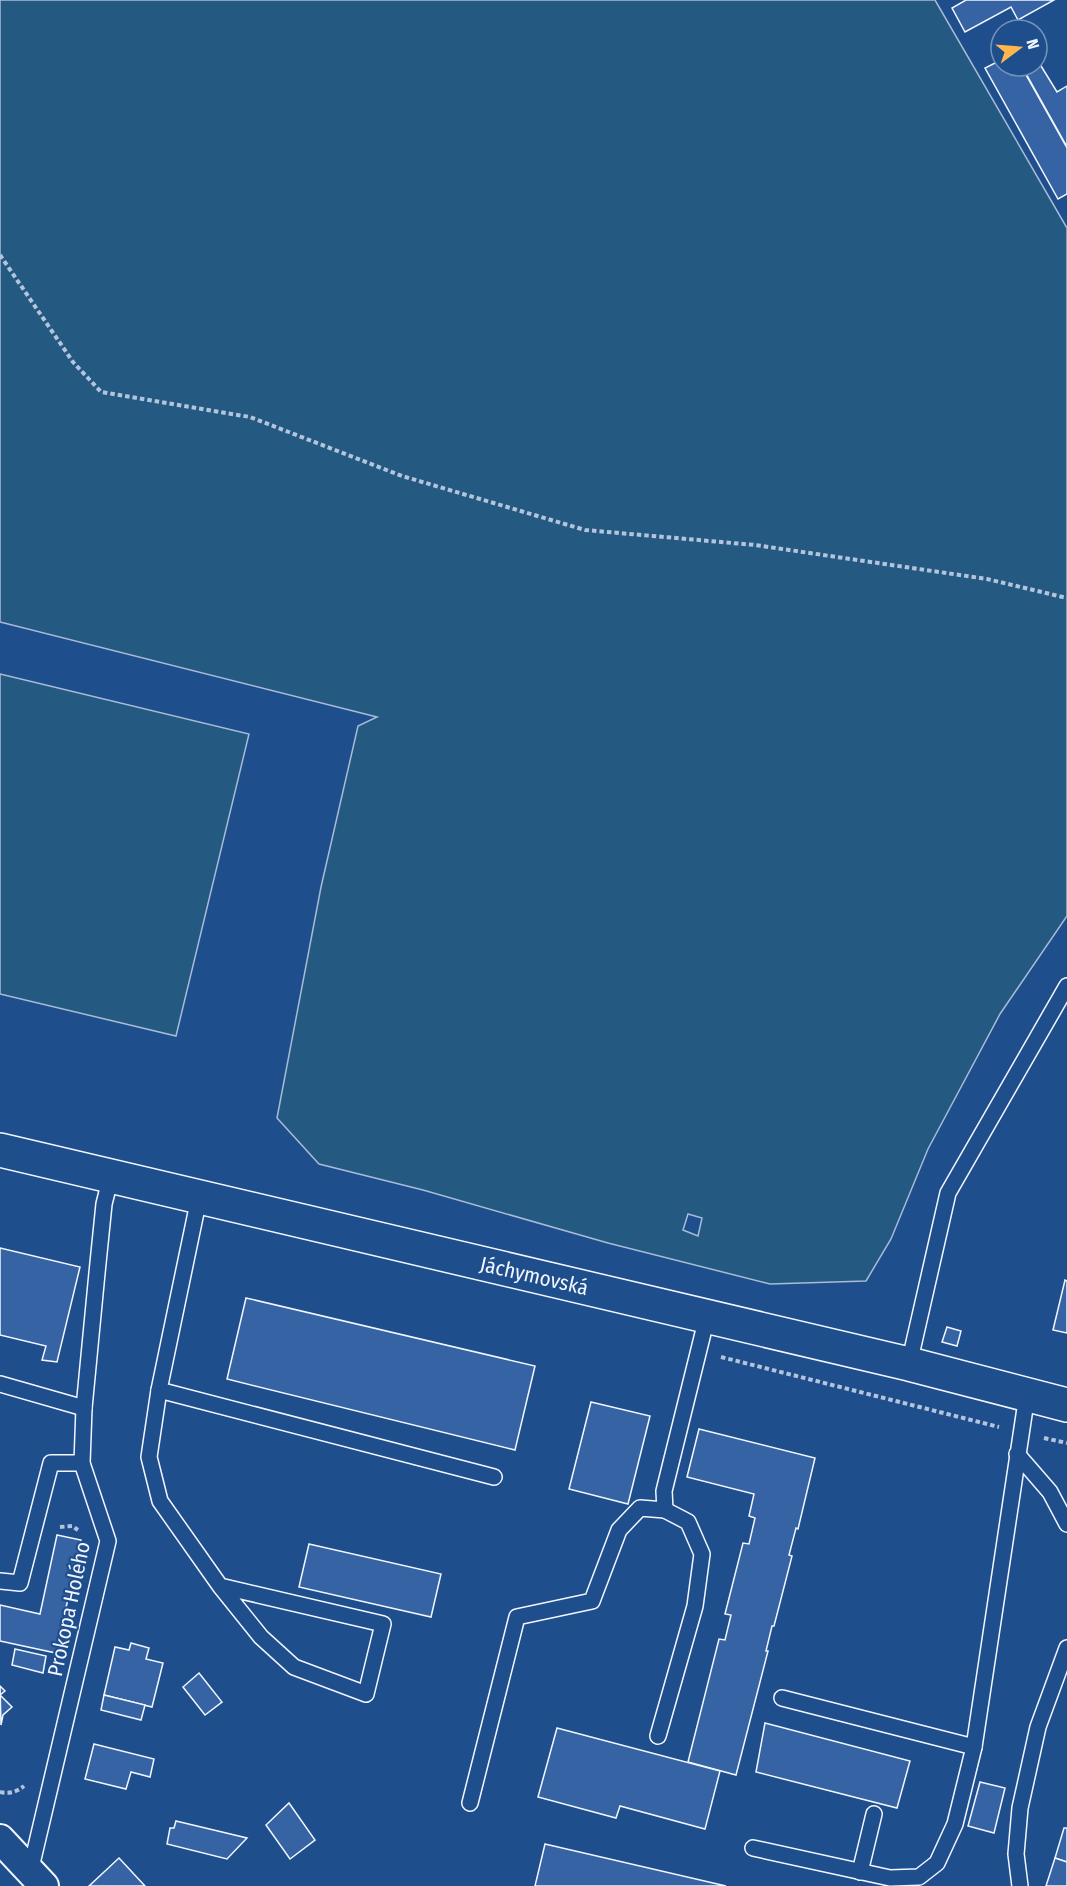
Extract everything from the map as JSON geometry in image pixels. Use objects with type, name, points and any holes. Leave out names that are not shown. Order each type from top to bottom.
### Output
[{"type":"street","name":"Jáchymovská","points":[[0,1150],[909,1364],[1067,1405]]},
{"type":"street","points":[[0,1839],[37,1879]]},
{"type":"lane","points":[[909,1364],[948,1193],[1067,986]]},
{"type":"lane","name":"Prokopa Holého","points":[[37,1879],[108,1541],[82,1463],[84,1408],[105,1204],[111,1176]]},
{"type":"lane","points":[[199,1198],[159,1390],[149,1457],[160,1501],[220,1586],[261,1637],[294,1667],[366,1694],[382,1624],[220,1586]]},
{"type":"lane","points":[[665,1510],[664,1491],[707,1317]]},
{"type":"lane","points":[[0,1384],[84,1408]]},
{"type":"lane","points":[[159,1390],[494,1477]]},
{"type":"lane","points":[[753,1848],[890,1878],[919,1877],[937,1863],[955,1824],[974,1747],[1027,1395]]},
{"type":"lane","points":[[1017,1454],[1050,1492],[1067,1524]]},
{"type":"lane","points":[[0,1581],[20,1583],[51,1463],[82,1463]]},
{"type":"lane","points":[[470,1803],[517,1617],[592,1601],[619,1530],[640,1508],[665,1510],[688,1522],[702,1554],[695,1606],[658,1736]]},
{"type":"lane","points":[[1020,1886],[1016,1854],[1020,1808],[1038,1727],[1067,1648]]},
{"type":"lane","points":[[782,1698],[974,1747]]},
{"type":"lane","points":[[860,1872],[874,1814]]},
{"type":"path","points":[[0,255],[74,362],[101,392],[250,417],[402,476],[585,530],[755,545],[987,579],[1067,598]]},
{"type":"shaded area","points":[[0,0],[935,0],[1067,228],[1067,916],[1000,1014],[928,1149],[891,1239],[866,1281],[770,1284],[608,1243],[423,1190],[319,1164],[277,1118],[321,887],[358,726],[377,717],[0,622]],"holes":[[[688,1214],[702,1218],[698,1236],[683,1230]]]},
{"type":"shaded area","points":[[0,674],[249,734],[176,1036],[0,994]]},
{"type":"building","points":[[966,0],[1054,0],[1022,18],[1017,18],[1011,7],[965,32],[952,8]]},
{"type":"building","points":[[991,78],[1028,78],[1067,148],[1067,194],[1058,199]]},
{"type":"building","points":[[1028,78],[1048,78],[1057,92],[1067,86],[1066,145]]},
{"type":"building","points":[[0,1248],[80,1267],[57,1362],[42,1360],[46,1346],[0,1335]]},
{"type":"building","points":[[1065,1280],[1067,1281],[1067,1333],[1053,1330]]},
{"type":"building","points":[[246,1298],[535,1366],[515,1450],[227,1379]]},
{"type":"building","points":[[947,1327],[961,1331],[957,1346],[942,1342]]},
{"type":"building","points":[[591,1402],[650,1416],[628,1504],[569,1489]]},
{"type":"building","points":[[699,1429],[815,1458],[736,1775],[688,1762],[719,1639],[725,1640],[731,1615],[725,1614],[743,1543],[749,1544],[755,1518],[749,1516],[754,1494],[687,1477]]},
{"type":"building","points":[[57,1535],[81,1540],[56,1653],[0,1641],[0,1605],[40,1614]]},
{"type":"building","points":[[309,1544],[441,1574],[431,1617],[299,1587]]},
{"type":"building","points":[[131,1643],[149,1648],[146,1659],[163,1663],[152,1707],[104,1695],[115,1647],[129,1650]]},
{"type":"building","points":[[15,1649],[46,1656],[43,1673],[12,1665]]},
{"type":"building","points":[[199,1673],[222,1702],[205,1715],[183,1687]]},
{"type":"building","points":[[0,1695],[12,1707],[3,1715],[1,1725]]},
{"type":"building","points":[[104,1695],[145,1705],[141,1720],[101,1710]]},
{"type":"building","points":[[765,1723],[910,1761],[897,1808],[756,1772]]},
{"type":"building","points":[[557,1728],[720,1771],[705,1829],[620,1806],[616,1818],[538,1797]]},
{"type":"building","points":[[94,1744],[154,1759],[150,1777],[131,1772],[126,1789],[85,1779]]},
{"type":"building","points":[[980,1782],[1005,1788],[994,1833],[968,1826]]},
{"type":"building","points":[[289,1803],[315,1840],[290,1859],[266,1825]]},
{"type":"building","points":[[176,1821],[247,1838],[227,1859],[167,1844],[170,1828],[174,1828]]},
{"type":"building","points":[[1064,1828],[1067,1828],[1067,1862],[1055,1858]]},
{"type":"building","points":[[545,1844],[726,1886],[535,1886]]},
{"type":"building","points":[[119,1858],[145,1886],[89,1886]]},
{"type":"building","points":[[1055,1858],[1067,1862],[1067,1886],[1046,1886]]}]
